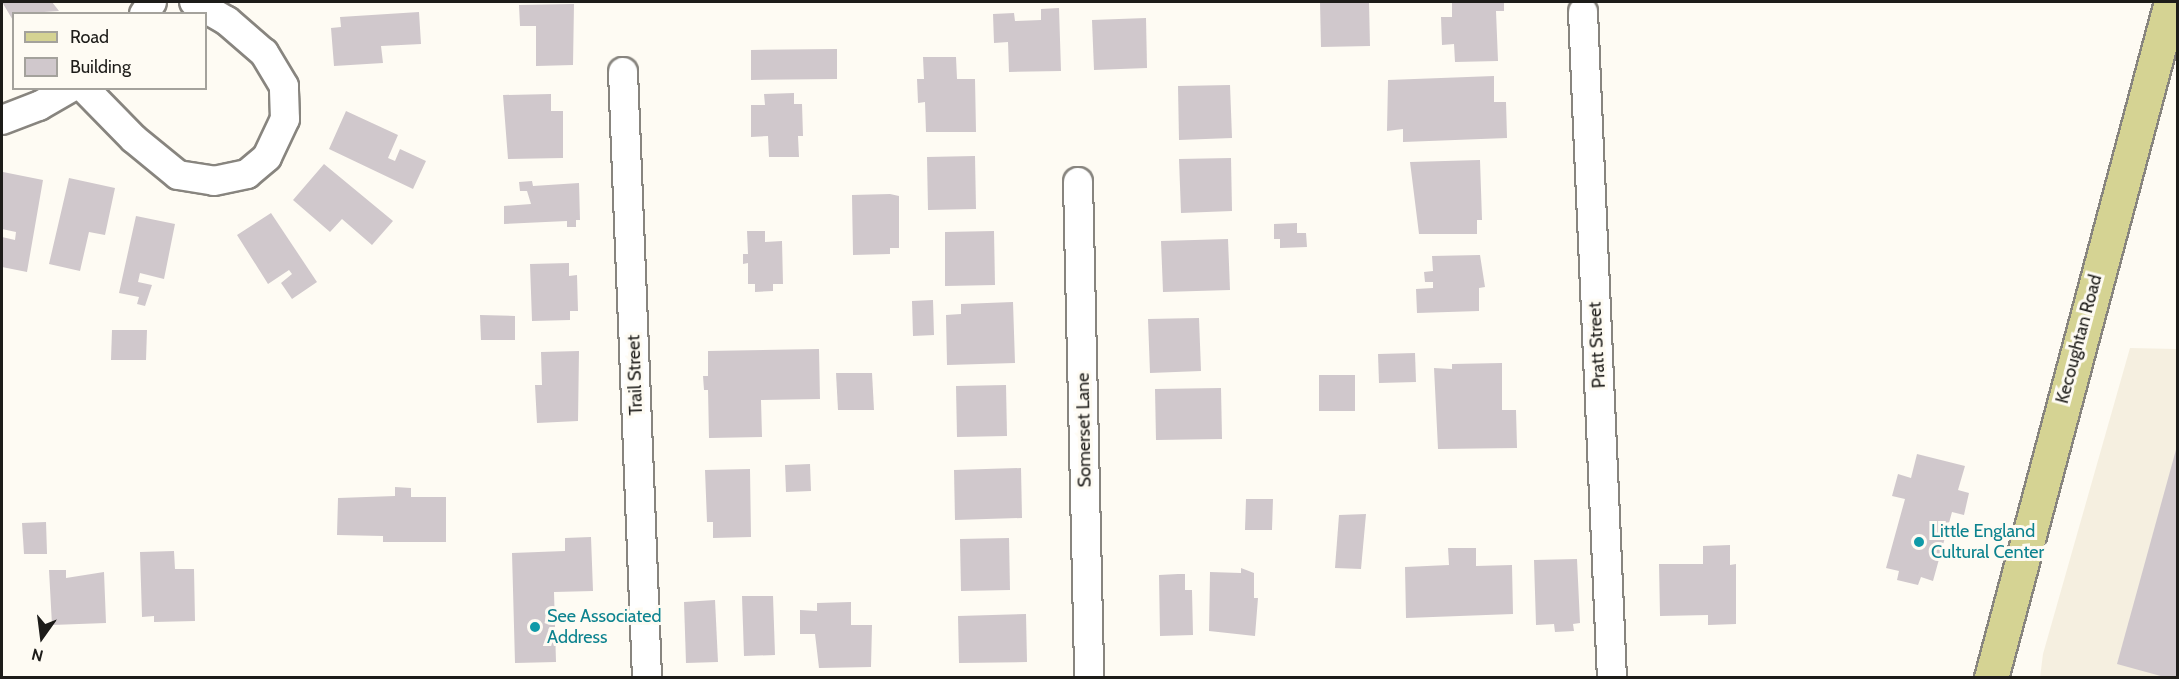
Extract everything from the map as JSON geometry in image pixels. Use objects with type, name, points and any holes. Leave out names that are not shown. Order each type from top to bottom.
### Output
[{"type":"main road","name":"Kecoughtan Road","points":[[1991,678],[2171,2]]},
{"type":"street","points":[[86,90],[134,140],[178,175],[214,181],[247,174],[267,157],[285,119],[284,86],[264,53],[227,21],[194,2]]},
{"type":"street","name":"Pratt Street","points":[[1583,12],[1612,678]]},
{"type":"street","name":"Trail Street","points":[[623,72],[647,678]]},
{"type":"street","points":[[2,120],[39,106],[67,90]]},
{"type":"street","name":"Somerset Lane","points":[[1078,182],[1089,678]]},
{"type":"shaded area","points":[[2130,348],[2177,349],[2177,677],[2040,678],[2043,654]]},
{"type":"building","points":[[2,2],[52,2],[59,11],[12,12],[12,19]]},
{"type":"building","points":[[1320,2],[1369,2],[1370,46],[1321,47]]},
{"type":"building","points":[[1452,2],[1504,2],[1504,11],[1496,11],[1498,61],[1455,62],[1454,44],[1442,45],[1441,17],[1452,17]]},
{"type":"building","points":[[574,4],[573,65],[536,66],[536,26],[520,26],[519,5]]},
{"type":"building","points":[[1059,8],[1061,71],[1009,72],[1008,42],[994,43],[993,14],[1014,13],[1015,21],[1041,20],[1041,9]]},
{"type":"building","points":[[419,12],[421,44],[381,46],[383,63],[334,66],[331,28],[341,27],[340,17]]},
{"type":"building","points":[[1146,18],[1147,68],[1094,70],[1092,20]]},
{"type":"building","points":[[837,49],[837,79],[751,80],[751,50]]},
{"type":"building","points":[[923,57],[956,57],[957,79],[975,79],[976,132],[926,132],[925,102],[918,103],[917,79],[924,79]]},
{"type":"building","points":[[1494,76],[1494,102],[1506,102],[1507,138],[1403,142],[1403,129],[1387,131],[1388,80]]},
{"type":"building","points":[[1230,85],[1232,138],[1179,140],[1178,86]]},
{"type":"building","points":[[794,93],[794,104],[802,104],[803,136],[798,136],[799,157],[769,157],[768,136],[751,137],[751,105],[765,105],[764,94]]},
{"type":"building","points":[[551,94],[551,111],[563,111],[563,158],[508,159],[503,95]]},
{"type":"building","points":[[346,111],[398,135],[388,158],[395,161],[400,149],[426,161],[413,189],[329,149]]},
{"type":"building","points":[[975,156],[976,209],[928,210],[927,157]]},
{"type":"building","points":[[1231,158],[1232,211],[1181,213],[1179,159]]},
{"type":"building","points":[[1480,160],[1482,220],[1477,220],[1477,234],[1419,234],[1410,162]]},
{"type":"building","points":[[324,164],[393,221],[372,245],[342,219],[330,232],[293,200]]},
{"type":"building","points":[[3,172],[43,180],[27,272],[2,267],[2,237],[15,240],[16,232],[2,229]]},
{"type":"building","points":[[69,178],[115,188],[105,235],[89,232],[80,271],[49,264]]},
{"type":"building","points":[[532,181],[533,186],[579,183],[580,220],[576,220],[576,227],[567,227],[567,221],[504,224],[504,206],[531,204],[527,191],[520,191],[519,182]]},
{"type":"building","points":[[890,194],[899,196],[899,248],[890,248],[890,254],[853,255],[852,195]]},
{"type":"building","points":[[271,213],[317,282],[292,299],[281,283],[292,274],[289,270],[268,284],[237,235]]},
{"type":"building","points":[[136,216],[175,224],[164,279],[140,273],[138,282],[152,285],[145,306],[137,304],[139,297],[119,293]]},
{"type":"building","points":[[1297,223],[1297,233],[1306,233],[1307,247],[1280,248],[1280,239],[1274,239],[1274,224]]},
{"type":"building","points":[[747,231],[765,231],[765,242],[782,241],[783,284],[773,284],[773,291],[755,292],[755,284],[748,284],[748,263],[743,264],[743,254],[748,254]]},
{"type":"building","points":[[994,231],[995,285],[945,286],[945,232]]},
{"type":"building","points":[[1228,239],[1230,290],[1163,292],[1161,241]]},
{"type":"building","points":[[1480,255],[1485,287],[1479,288],[1479,311],[1417,313],[1416,289],[1433,288],[1433,282],[1425,282],[1424,272],[1433,271],[1432,256]]},
{"type":"building","points":[[569,263],[569,276],[577,275],[578,311],[570,311],[570,320],[532,321],[530,264]]},
{"type":"building","points":[[933,300],[934,335],[913,336],[912,301]]},
{"type":"building","points":[[1013,302],[1015,363],[947,365],[946,315],[961,314],[961,304]]},
{"type":"building","points":[[480,315],[515,316],[515,340],[481,340]]},
{"type":"building","points":[[1199,318],[1201,371],[1150,373],[1148,319]]},
{"type":"building","points":[[112,330],[147,330],[146,360],[111,360]]},
{"type":"building","points":[[819,349],[820,399],[761,400],[762,437],[709,438],[708,390],[704,390],[703,376],[708,376],[708,351]]},
{"type":"building","points":[[579,351],[578,421],[537,423],[535,385],[542,385],[541,352]]},
{"type":"building","points":[[1415,353],[1416,382],[1379,383],[1378,354]]},
{"type":"building","points":[[1502,363],[1502,410],[1516,410],[1517,448],[1438,449],[1434,368],[1452,369],[1452,364]]},
{"type":"building","points":[[836,373],[872,373],[874,410],[838,410]]},
{"type":"building","points":[[1319,375],[1355,375],[1355,411],[1319,411]]},
{"type":"building","points":[[1006,385],[1007,436],[957,437],[956,386]]},
{"type":"building","points":[[1221,388],[1222,439],[1156,440],[1155,389]]},
{"type":"building","points":[[2177,446],[2178,678],[2168,678],[2117,664]]},
{"type":"building","name":"Little England Cultural Center","points":[[1917,454],[1965,466],[1958,490],[1969,493],[1964,515],[1952,512],[1933,581],[1921,577],[1918,585],[1897,580],[1899,571],[1886,568],[1905,499],[1892,496],[1898,474],[1911,478]]},
{"type":"building","points":[[810,464],[811,491],[786,492],[785,465]]},
{"type":"building","points":[[1021,468],[1022,518],[955,520],[954,470]]},
{"type":"building","points":[[750,469],[751,537],[713,538],[713,522],[707,522],[705,470]]},
{"type":"building","points":[[395,487],[411,488],[411,497],[446,497],[446,542],[383,542],[383,536],[337,535],[338,498],[395,496]]},
{"type":"building","points":[[1246,499],[1273,499],[1272,530],[1245,530]]},
{"type":"building","points":[[1366,514],[1361,569],[1335,568],[1339,515]]},
{"type":"building","points":[[46,522],[47,554],[24,554],[22,523]]},
{"type":"building","name":"See Associated Address","points":[[591,537],[593,591],[554,592],[556,662],[515,663],[512,553],[565,551],[565,538]]},
{"type":"building","points":[[1009,538],[1010,590],[961,591],[960,539]]},
{"type":"building","points":[[1730,545],[1730,565],[1736,564],[1736,624],[1708,625],[1708,615],[1660,616],[1659,564],[1703,564],[1703,546]]},
{"type":"building","points":[[1448,548],[1476,548],[1476,566],[1512,565],[1513,614],[1406,618],[1405,567],[1449,565]]},
{"type":"building","points":[[174,551],[175,569],[194,569],[195,621],[154,622],[154,616],[142,617],[140,552]]},
{"type":"building","points":[[1577,559],[1580,623],[1573,624],[1574,631],[1555,632],[1554,624],[1536,625],[1534,560]]},
{"type":"building","points":[[1241,568],[1254,573],[1254,598],[1258,598],[1255,636],[1209,631],[1210,572],[1241,573]]},
{"type":"building","points":[[49,570],[66,570],[66,578],[104,572],[106,623],[52,625]]},
{"type":"building","points":[[1185,574],[1185,590],[1192,590],[1193,635],[1160,636],[1159,575]]},
{"type":"building","points":[[742,596],[773,596],[775,655],[744,656]]},
{"type":"building","points":[[715,600],[718,662],[686,663],[684,602]]},
{"type":"building","points":[[851,602],[851,625],[872,625],[871,667],[819,668],[815,634],[800,634],[800,610],[817,611],[817,603]]},
{"type":"building","points":[[1026,614],[1027,662],[959,663],[958,616]]},
{"type":"place","name":"Little England Cultural Center","points":[[1919,542]]},
{"type":"place","name":"See Associated Address","points":[[535,627]]}]
